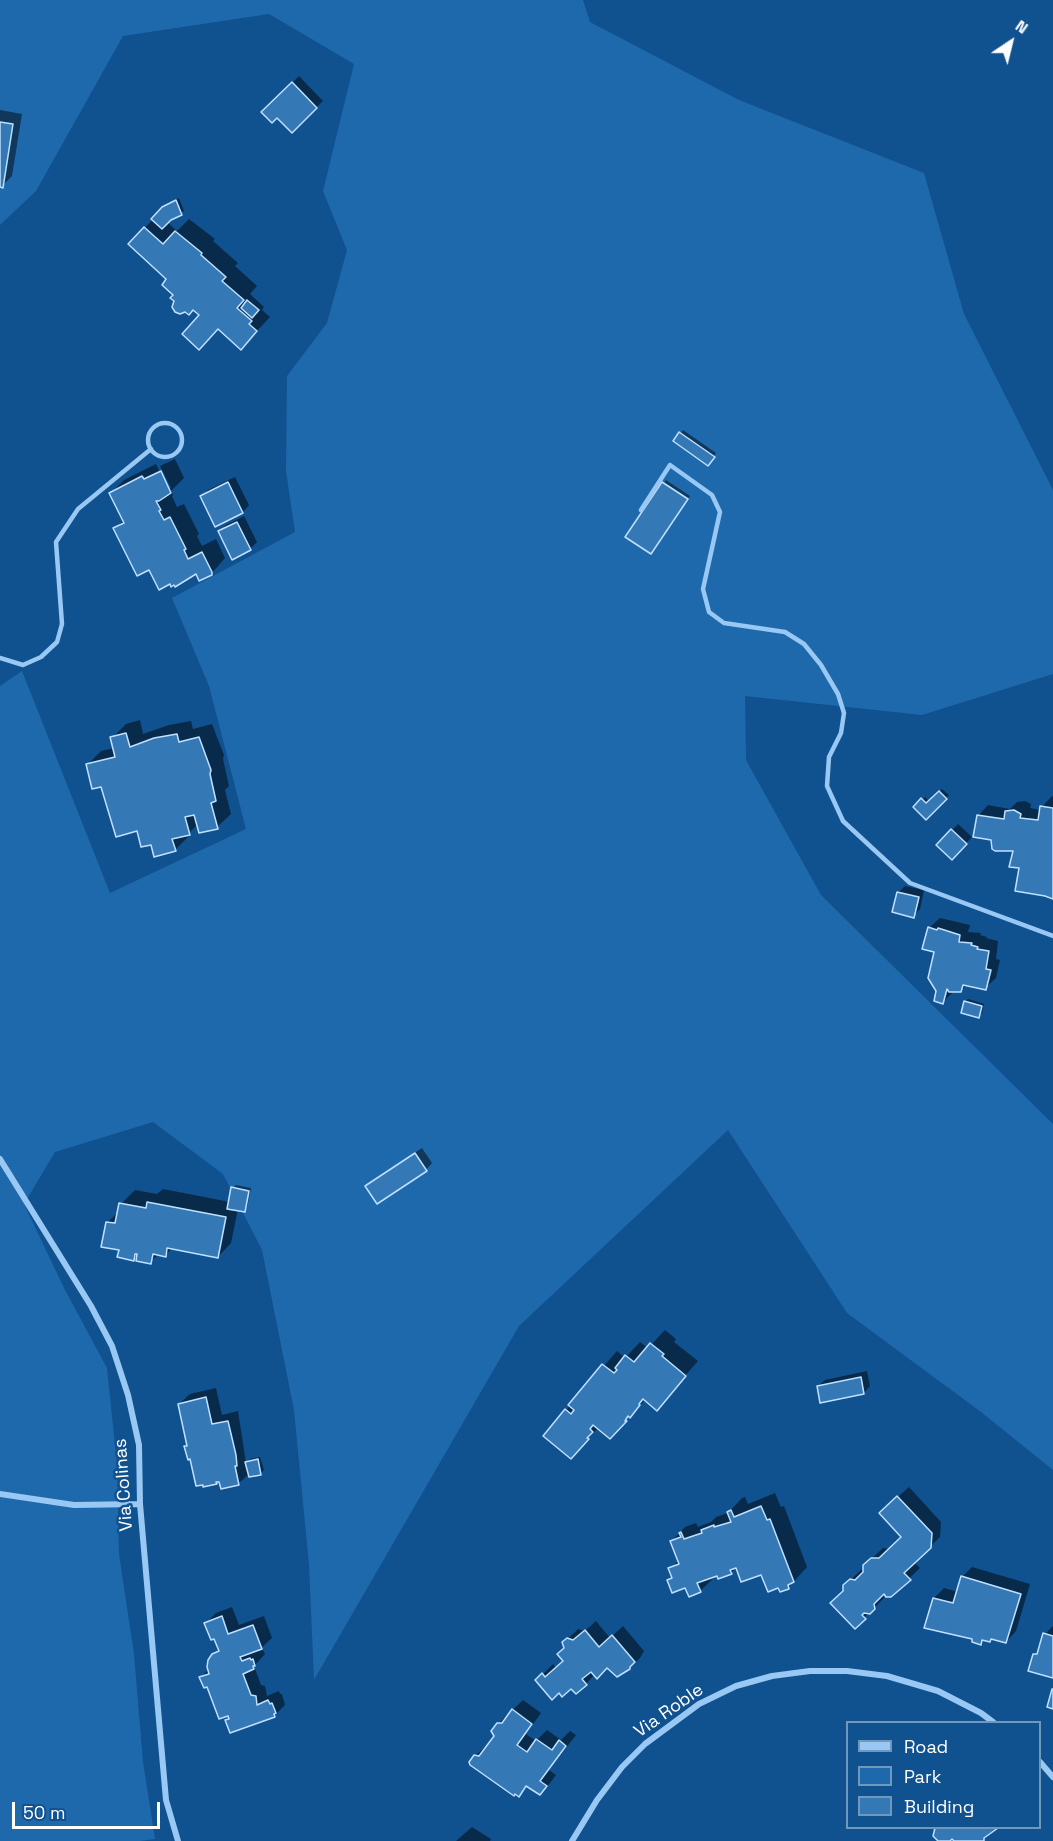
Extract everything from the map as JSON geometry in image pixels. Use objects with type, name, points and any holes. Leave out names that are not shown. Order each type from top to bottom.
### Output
[{"type":"street","name":"Via Colinas","points":[[0,1159],[91,1306],[112,1346],[128,1395],[139,1444],[140,1504],[166,1800],[178,1841]]},
{"type":"street","points":[[0,1494],[74,1505],[140,1504]]},
{"type":"street","name":"Via Roble","points":[[572,1841],[597,1800],[622,1767],[645,1744],[699,1704],[736,1686],[772,1676],[810,1671],[847,1671],[887,1676],[938,1691],[992,1721]]},
{"type":"street","points":[[1041,1763],[1053,1777]]},
{"type":"lane","points":[[168,423],[179,430],[182,442],[175,454],[162,457],[151,449],[148,437],[155,426],[168,423]]},
{"type":"lane","points":[[0,658],[23,665],[40,657],[57,642],[62,624],[56,542],[78,509],[151,449]]},
{"type":"lane","points":[[641,510],[670,465],[712,495],[720,512],[703,589],[710,612],[724,623],[785,632],[804,644],[821,665],[838,694],[844,713],[841,733],[829,757],[827,786],[843,821],[910,882],[1053,936]]},
{"type":"green space","points":[[0,0],[583,0],[590,22],[739,100],[924,173],[964,314],[1053,490],[1053,674],[922,715],[745,696],[746,760],[821,895],[1053,1124],[1053,1470],[981,1412],[847,1313],[728,1130],[519,1326],[314,1680],[309,1565],[294,1410],[262,1250],[223,1174],[153,1122],[55,1152],[24,1204],[64,1288],[107,1368],[117,1464],[119,1554],[134,1654],[143,1762],[155,1839],[140,1841],[0,1841],[0,686],[22,671],[110,893],[246,829],[209,686],[172,598],[295,532],[286,471],[287,376],[327,323],[347,250],[323,191],[354,64],[269,14],[123,36],[36,191],[0,225]]},
{"type":"building","points":[[292,82],[317,108],[292,133],[277,118],[272,123],[261,112]]},
{"type":"building","points":[[0,122],[13,124],[3,188],[0,187]]},
{"type":"building","points":[[176,200],[182,215],[171,220],[162,229],[151,219],[162,207]]},
{"type":"building","points":[[144,227],[163,244],[175,231],[226,277],[222,281],[244,300],[237,308],[252,321],[249,324],[257,331],[241,350],[218,329],[199,350],[182,334],[199,315],[193,310],[189,315],[185,312],[180,314],[175,312],[172,307],[174,301],[170,298],[173,295],[162,285],[166,279],[128,244]]},
{"type":"building","points":[[247,300],[259,310],[252,318],[241,308]]},
{"type":"building","points":[[679,432],[715,457],[708,466],[673,441]]},
{"type":"building","points":[[161,471],[171,493],[156,501],[161,510],[159,511],[164,520],[170,517],[186,549],[184,550],[188,559],[202,552],[212,575],[199,581],[196,574],[175,587],[174,585],[171,587],[170,584],[159,590],[149,570],[137,576],[113,528],[124,523],[109,493],[142,476],[144,479]]},
{"type":"building","points":[[228,482],[243,513],[215,527],[200,496]]},
{"type":"building","points":[[662,482],[688,499],[651,554],[625,537]]},
{"type":"building","points":[[237,522],[251,550],[232,560],[218,531]]},
{"type":"building","points":[[126,733],[130,747],[154,738],[177,734],[179,742],[199,737],[211,770],[216,801],[211,803],[218,829],[199,833],[194,815],[185,817],[190,835],[172,839],[176,851],[154,857],[151,845],[141,847],[137,831],[116,837],[101,787],[92,789],[86,764],[115,757],[110,737]]},
{"type":"building","points":[[939,791],[947,799],[926,820],[913,807],[921,798],[926,803]]},
{"type":"building","points":[[1040,806],[1053,808],[1053,899],[1015,891],[1019,868],[1009,867],[1013,851],[995,851],[992,849],[991,840],[973,837],[977,815],[1004,819],[1005,811],[1014,810],[1021,814],[1020,818],[1038,820]]},
{"type":"building","points":[[951,829],[967,844],[952,860],[936,845]]},
{"type":"building","points":[[897,892],[919,897],[914,918],[892,912]]},
{"type":"building","points":[[928,927],[960,935],[959,942],[972,943],[971,945],[978,947],[977,949],[989,951],[986,969],[991,970],[986,990],[963,985],[961,992],[949,992],[947,989],[943,1004],[934,1001],[936,991],[928,978],[934,952],[922,949]]},
{"type":"building","points":[[964,1001],[982,1006],[979,1018],[961,1013]]},
{"type":"building","points":[[415,1153],[427,1171],[377,1204],[365,1186]]},
{"type":"building","points":[[231,1187],[249,1191],[245,1212],[227,1209]]},
{"type":"building","points":[[147,1202],[226,1217],[218,1258],[167,1248],[166,1257],[153,1254],[151,1264],[136,1261],[137,1254],[135,1254],[134,1261],[117,1257],[119,1250],[101,1247],[106,1222],[115,1223],[119,1203],[146,1208]]},
{"type":"building","points":[[650,1343],[686,1376],[657,1411],[643,1399],[630,1418],[628,1416],[625,1421],[627,1421],[610,1439],[593,1425],[590,1429],[593,1432],[587,1438],[589,1439],[571,1459],[543,1436],[565,1409],[571,1414],[574,1410],[568,1405],[602,1364],[614,1373],[625,1355],[634,1362]]},
{"type":"building","points":[[861,1377],[864,1394],[820,1403],[817,1386]]},
{"type":"building","points":[[206,1397],[212,1424],[228,1421],[236,1455],[237,1466],[235,1466],[239,1485],[221,1489],[219,1482],[203,1487],[203,1485],[196,1486],[190,1459],[188,1460],[184,1446],[187,1446],[178,1404]]},
{"type":"building","points":[[258,1459],[261,1475],[249,1477],[245,1462]]},
{"type":"building","points":[[897,1496],[932,1533],[931,1548],[904,1573],[911,1580],[891,1597],[886,1597],[884,1594],[874,1604],[875,1609],[870,1614],[862,1615],[866,1619],[855,1629],[830,1603],[843,1591],[843,1585],[850,1579],[855,1580],[863,1572],[863,1565],[871,1558],[879,1558],[901,1537],[879,1513]]},
{"type":"building","points":[[761,1506],[767,1520],[770,1519],[794,1582],[788,1585],[789,1589],[780,1592],[778,1588],[768,1592],[761,1575],[741,1582],[736,1568],[730,1570],[732,1574],[697,1583],[701,1592],[689,1597],[685,1588],[672,1593],[667,1580],[672,1578],[668,1568],[679,1564],[670,1541],[681,1537],[679,1533],[681,1532],[684,1539],[702,1533],[701,1530],[714,1525],[714,1527],[731,1522],[727,1512],[731,1510],[734,1517]]},
{"type":"building","points":[[961,1576],[1021,1594],[1006,1643],[991,1639],[990,1642],[982,1640],[981,1645],[972,1642],[972,1639],[924,1628],[933,1598],[953,1603]]},
{"type":"building","points":[[222,1616],[228,1634],[253,1625],[262,1649],[240,1657],[242,1661],[253,1659],[255,1666],[253,1666],[254,1669],[243,1674],[251,1695],[256,1696],[257,1705],[268,1700],[270,1704],[272,1703],[276,1713],[275,1717],[230,1733],[225,1720],[229,1719],[228,1716],[219,1719],[207,1687],[204,1688],[199,1677],[209,1674],[208,1660],[212,1654],[219,1651],[214,1639],[211,1640],[204,1623]]},
{"type":"building","points":[[585,1630],[599,1647],[612,1635],[635,1662],[630,1669],[617,1677],[607,1668],[597,1679],[591,1672],[582,1679],[587,1685],[576,1694],[571,1689],[562,1697],[559,1693],[552,1700],[535,1680],[542,1673],[545,1677],[563,1661],[557,1654],[564,1648],[562,1642],[567,1638],[573,1640]]},
{"type":"building","points":[[1043,1633],[1053,1636],[1053,1678],[1028,1671],[1033,1654],[1037,1654]]},
{"type":"building","points":[[1053,1689],[1053,1709],[1047,1707]]},
{"type":"building","points":[[512,1709],[532,1724],[517,1745],[527,1752],[536,1739],[552,1750],[559,1740],[566,1746],[540,1781],[547,1786],[540,1795],[526,1786],[519,1797],[515,1794],[514,1796],[469,1762],[474,1755],[479,1756],[494,1736],[491,1731],[497,1723],[502,1723]]},
{"type":"building","points":[[935,1829],[997,1829],[984,1838],[984,1841],[954,1841],[952,1839],[938,1841],[933,1836]]}]
